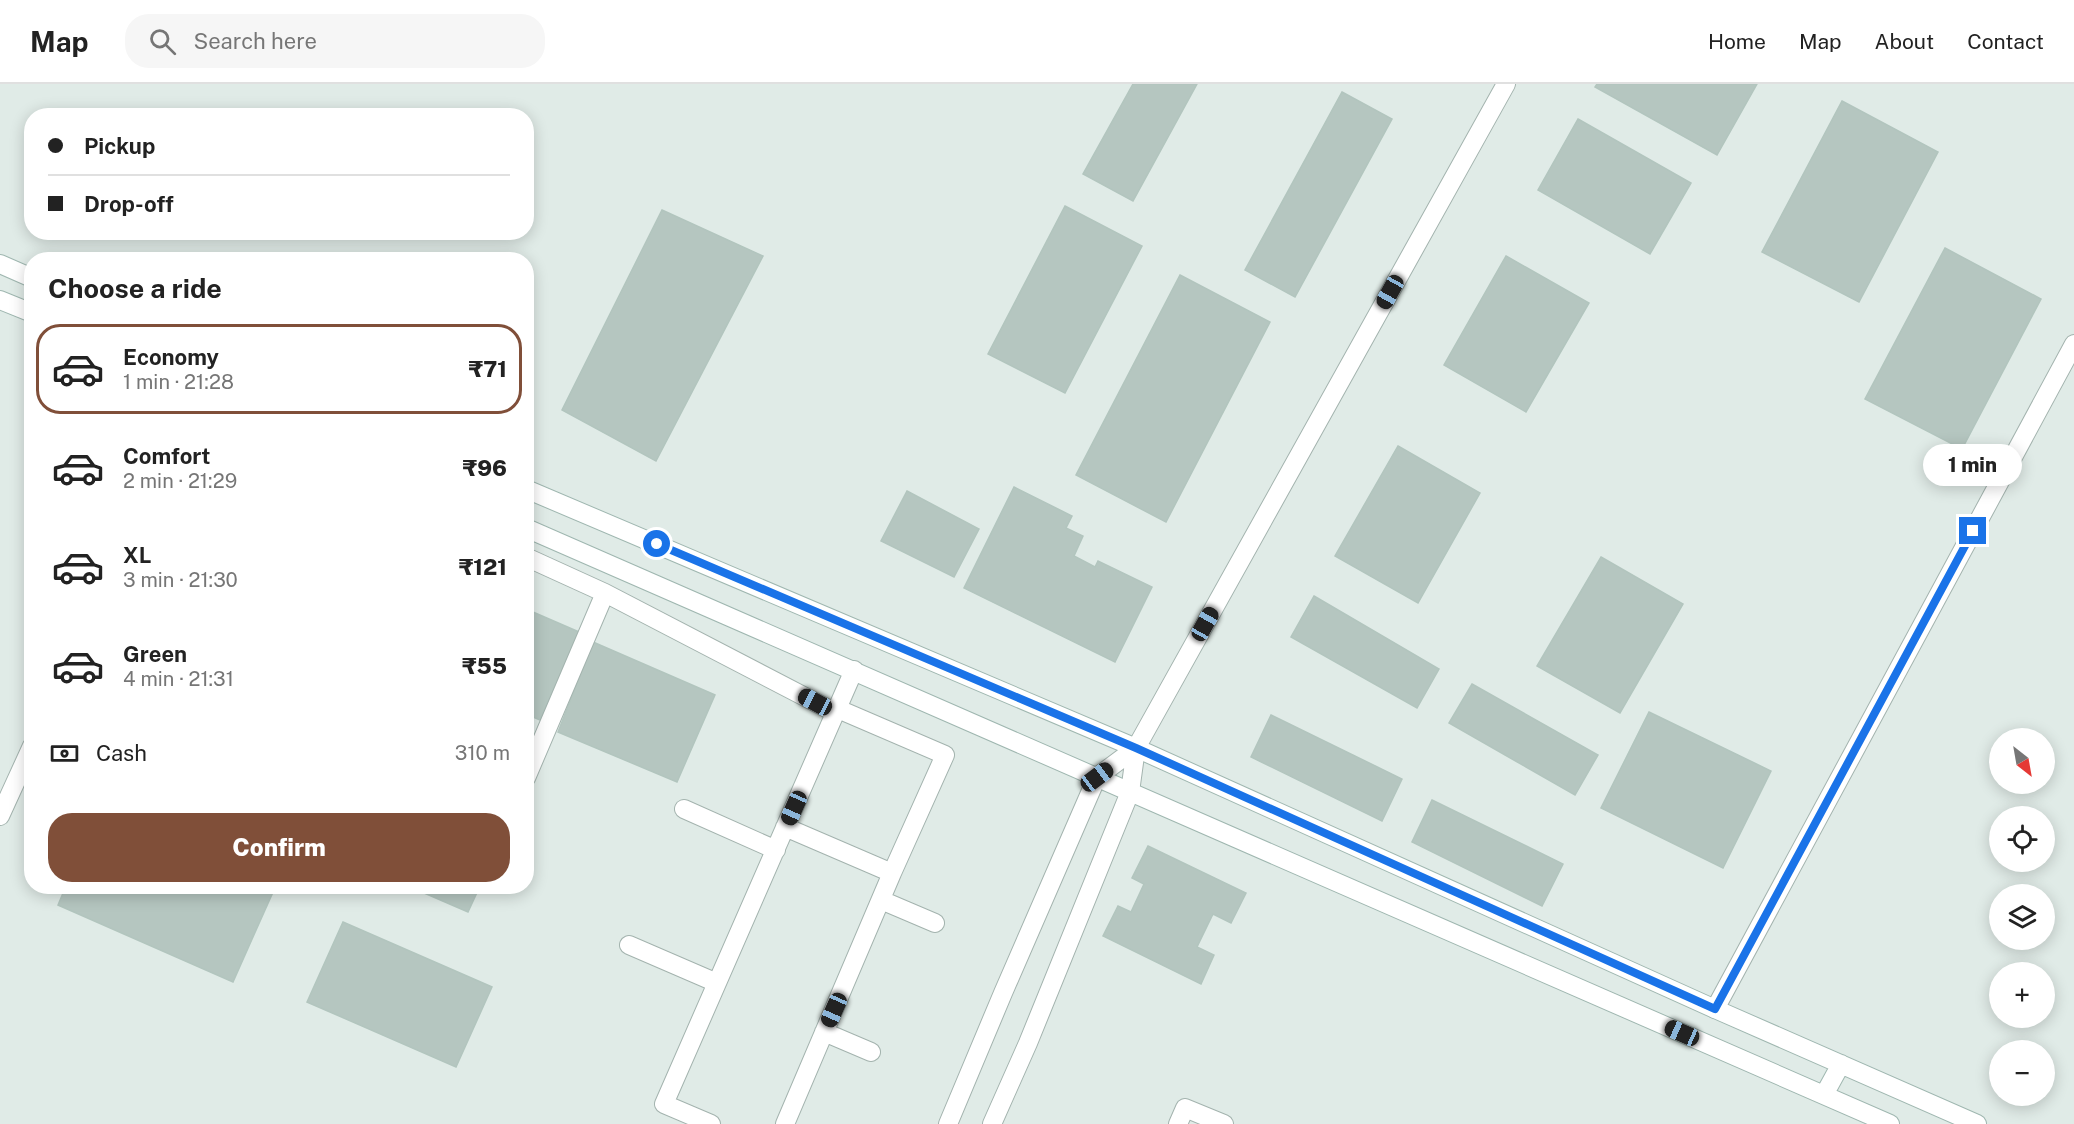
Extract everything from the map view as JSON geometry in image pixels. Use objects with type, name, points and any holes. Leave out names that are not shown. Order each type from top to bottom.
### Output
[{"type":"street","points":[[992,1124],[1037,1021],[1130,792],[1136,748],[1506,84]]},
{"type":"street","points":[[0,264],[24,274]]},
{"type":"street","points":[[0,300],[24,310]]},
{"type":"street","points":[[1715,1009],[2074,344]]},
{"type":"street","points":[[534,492],[1136,748],[1715,1009],[1977,1124]]},
{"type":"street","points":[[534,531],[1890,1124]]},
{"type":"street","points":[[534,561],[605,593],[837,711],[945,755],[785,1124]]},
{"type":"street","points":[[534,759],[605,593]]},
{"type":"street","points":[[711,1124],[664,1104],[854,670]]},
{"type":"street","points":[[948,1124],[1097,777],[1136,748]]},
{"type":"street","points":[[0,816],[24,764]]},
{"type":"street","points":[[684,809],[776,850]]},
{"type":"street","points":[[785,827],[892,873]]},
{"type":"street","points":[[881,900],[935,923]]},
{"type":"street","points":[[629,945],[717,983]]},
{"type":"street","points":[[824,1032],[871,1052]]},
{"type":"street","points":[[1824,1095],[1841,1064]]},
{"type":"street","points":[[1178,1124],[1185,1108],[1224,1124]]},
{"type":"building","points":[[1133,84],[1197,84],[1133,201],[1083,174]]},
{"type":"building","points":[[1597,84],[1757,84],[1717,155],[1595,87]]},
{"type":"building","points":[[1342,92],[1392,119],[1295,297],[1245,270]]},
{"type":"building","points":[[1842,101],[1938,152],[1859,302],[1762,252]]},
{"type":"building","points":[[1578,119],[1691,183],[1650,254],[1538,190]]},
{"type":"building","points":[[1065,206],[1142,246],[1065,393],[988,354]]},
{"type":"building","points":[[662,210],[763,256],[656,461],[562,410]]},
{"type":"building","points":[[1945,248],[2041,299],[1962,449],[1865,399]]},
{"type":"building","points":[[1506,256],[1589,303],[1526,412],[1444,365]]},
{"type":"building","points":[[1180,275],[1270,322],[1166,522],[1076,475]]},
{"type":"building","points":[[1398,446],[1480,493],[1418,603],[1335,556]]},
{"type":"building","points":[[1014,487],[1072,516],[1066,528],[1083,536],[1074,556],[1095,567],[1098,561],[1152,587],[1115,662],[964,588]]},
{"type":"building","points":[[907,491],[979,529],[954,577],[881,541]]},
{"type":"building","points":[[1601,557],[1683,604],[1620,713],[1537,666]]},
{"type":"building","points":[[1314,596],[1439,669],[1417,708],[1291,637]]},
{"type":"building","points":[[534,612],[579,632],[540,720],[534,717]]},
{"type":"building","points":[[593,642],[715,695],[677,782],[558,732]]},
{"type":"building","points":[[1472,684],[1598,755],[1575,795],[1449,723]]},
{"type":"building","points":[[1649,712],[1771,771],[1723,868],[1601,808]]},
{"type":"building","points":[[1271,715],[1402,779],[1382,821],[1251,757]]},
{"type":"building","points":[[1432,800],[1563,864],[1542,906],[1412,842]]},
{"type":"building","points":[[1148,846],[1246,893],[1231,923],[1213,914],[1197,947],[1214,955],[1201,984],[1103,936],[1118,906],[1131,912],[1144,884],[1132,878]]},
{"type":"building","points":[[63,894],[272,894],[233,982],[58,905]]},
{"type":"building","points":[[426,894],[476,894],[468,912]]},
{"type":"building","points":[[343,922],[492,987],[456,1067],[307,1002]]},
{"type":"route","points":[[657,544],[1136,748],[1715,1009],[1973,531]]}]
